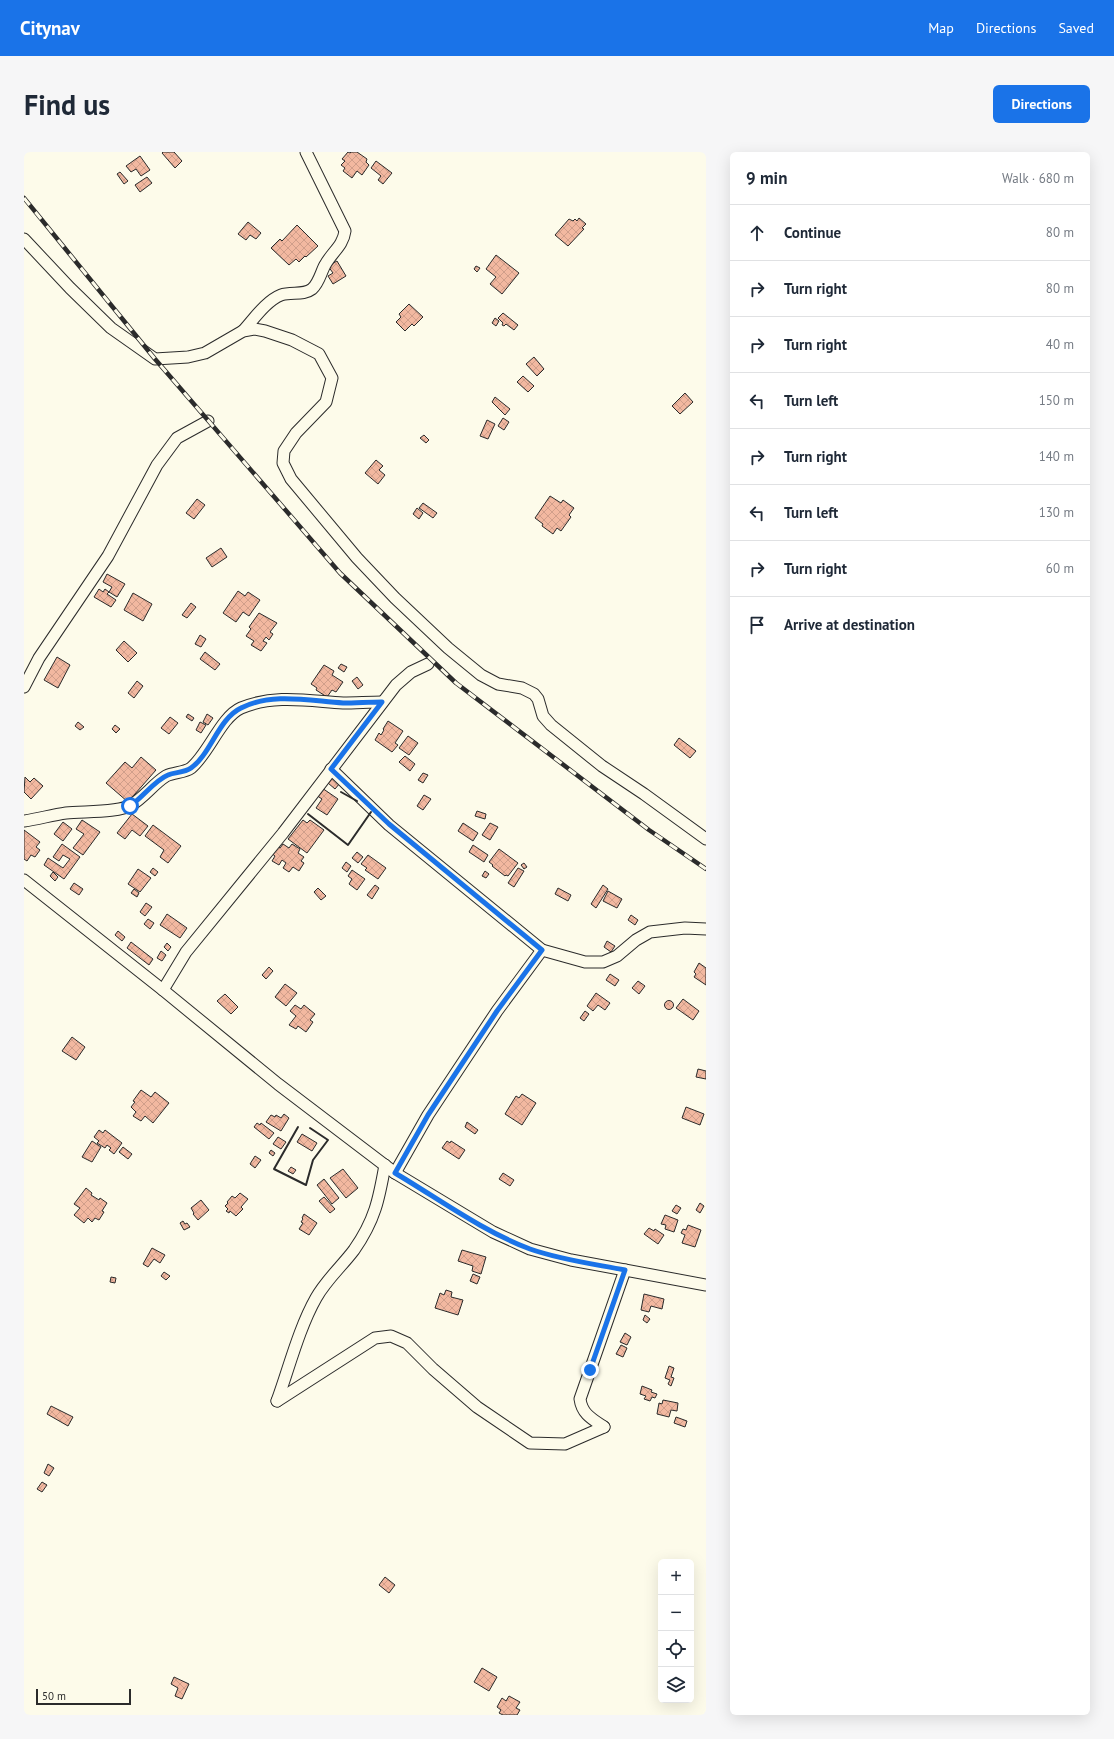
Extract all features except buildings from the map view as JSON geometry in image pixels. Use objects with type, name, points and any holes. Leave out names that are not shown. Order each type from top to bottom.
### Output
[{"type":"street","points":[[243,331],[271,302],[282,295],[312,289],[318,281],[325,265],[344,239],[345,231],[306,152]]},
{"type":"street","points":[[24,239],[70,288],[111,328],[155,359],[188,357],[205,353],[243,331],[254,328],[265,330],[292,340],[319,354],[332,378],[326,402],[296,433],[284,451],[283,464],[291,479],[357,558],[395,598],[448,648],[474,670],[498,684],[522,688],[534,694],[538,699],[543,716],[550,725],[602,766],[644,794],[706,839]]},
{"type":"street","points":[[24,687],[39,658],[108,556],[157,465],[177,438],[208,421]]},
{"type":"street","points":[[163,990],[186,952],[283,833],[382,702],[396,685],[411,672],[428,664]]},
{"type":"street","points":[[24,821],[64,813],[117,809],[130,806],[168,775],[178,774],[191,768],[200,759],[223,725],[240,708],[264,701],[293,698],[345,703],[382,702]]},
{"type":"street","points":[[331,769],[389,824],[542,950],[585,962],[603,962],[617,956],[636,940],[650,932],[685,928],[706,929]]},
{"type":"street","points":[[24,880],[163,990],[278,1084],[395,1173],[468,1218],[530,1249],[570,1260],[706,1285]]},
{"type":"street","points":[[395,1173],[428,1115],[497,1011],[542,950]]},
{"type":"street","points":[[385,1165],[378,1200],[370,1224],[354,1250],[316,1297],[305,1321],[277,1401],[375,1338],[391,1336],[407,1343],[433,1369],[477,1407],[530,1443],[565,1444],[604,1428],[588,1417],[581,1408],[580,1399],[625,1270]]},
{"type":"railway","points":[[24,198],[155,359],[340,573],[456,683],[649,830],[706,869]]},
{"type":"wall","points":[[341,792],[357,801]]},
{"type":"wall","points":[[308,814],[348,845],[371,812]]},
{"type":"wall","points":[[298,1127],[274,1169],[306,1185],[313,1160],[328,1140],[310,1128]]},
{"type":"route","points":[[130,806],[168,775],[178,774],[191,768],[200,759],[223,725],[240,708],[264,701],[293,698],[345,703],[382,702],[331,769],[389,824],[542,950],[497,1011],[428,1115],[395,1173],[468,1218],[530,1249],[570,1260],[625,1270],[590,1370]]}]
